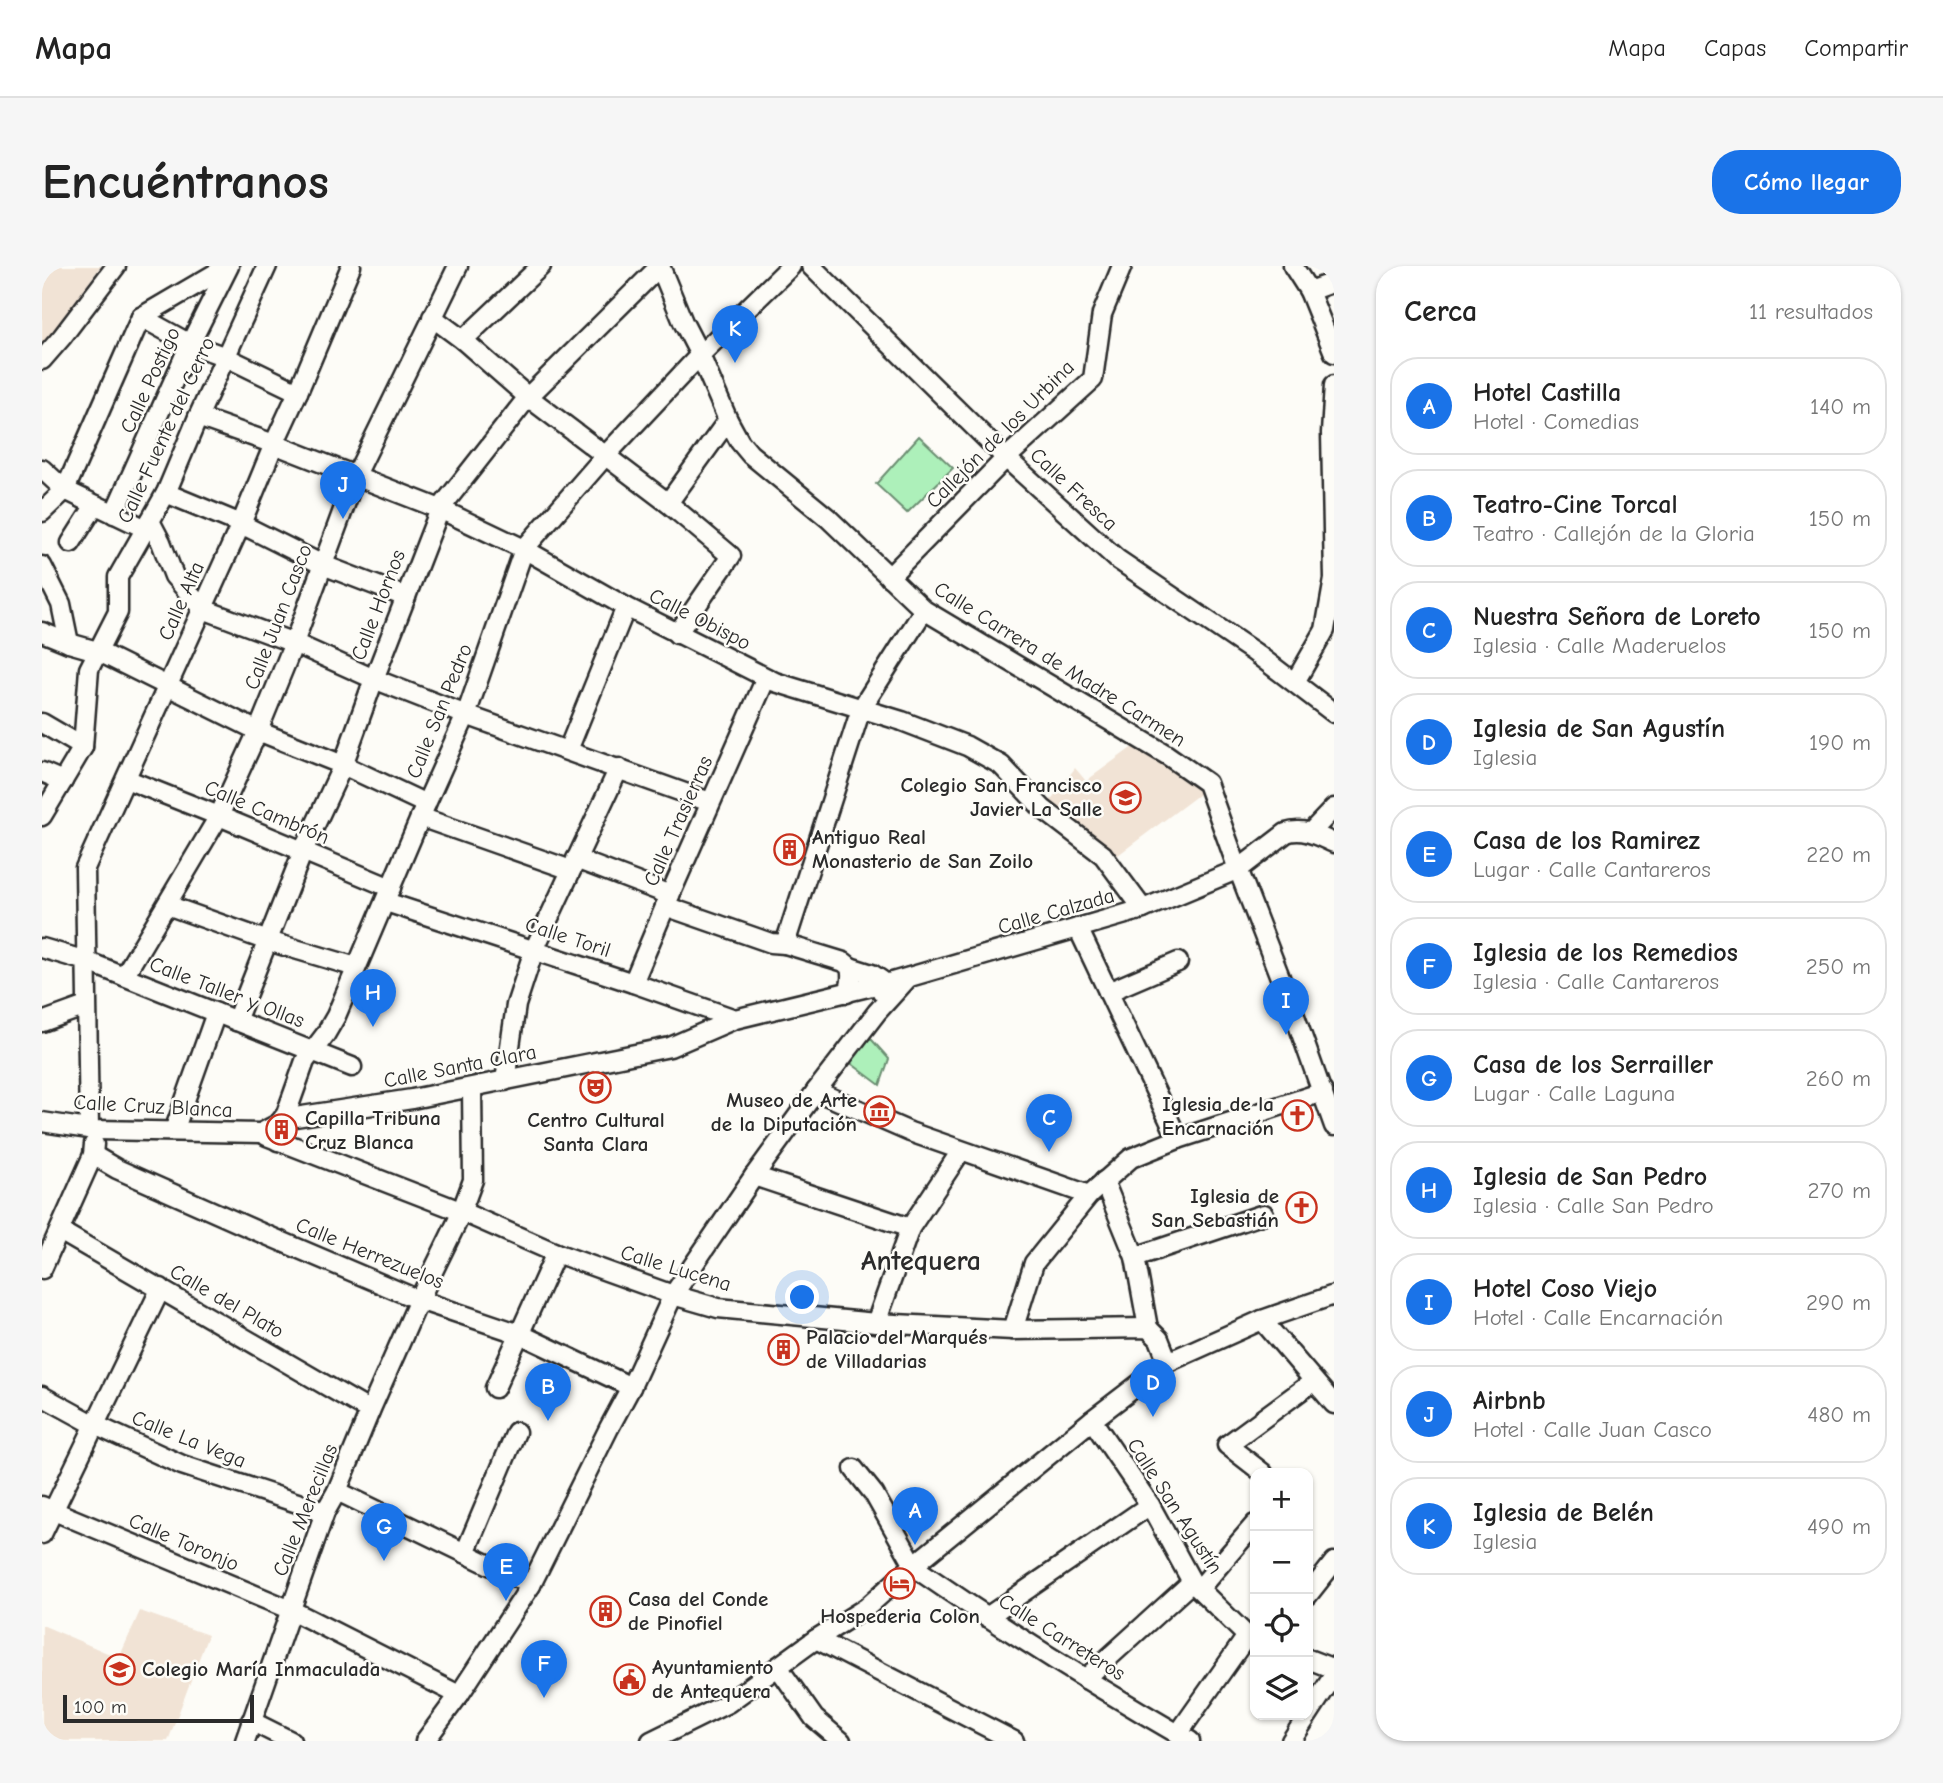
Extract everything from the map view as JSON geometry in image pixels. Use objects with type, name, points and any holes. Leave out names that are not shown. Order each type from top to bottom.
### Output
[{"type":"street","points":[[42,360],[116,266]]},
{"type":"street","points":[[42,512],[65,490],[141,317],[229,266]]},
{"type":"street","name":"Calle Postigo","points":[[114,514],[190,344],[229,266]]},
{"type":"street","name":"Calle Fuente del Cerro","points":[[83,747],[89,669],[118,612],[118,577],[166,493],[267,266]]},
{"type":"street","name":"Calle Alta","points":[[42,1269],[93,1155],[86,1006],[85,868],[241,524],[351,266]]},
{"type":"street","name":"Calle Juan Casco","points":[[124,976],[219,816],[294,643],[356,475],[458,266]]},
{"type":"street","points":[[463,340],[541,266]]},
{"type":"street","name":"Calle Carrera de Madre Carmen","points":[[660,266],[683,323],[729,420],[740,442],[750,454],[828,518],[925,610],[1167,755],[1208,783],[1334,1126]]},
{"type":"street","name":"Calle Hornos","points":[[236,1021],[303,851],[343,765],[440,509],[528,397],[660,266]]},
{"type":"street","name":"Calle San Pedro","points":[[279,1132],[305,1061],[336,1016],[466,715],[524,549],[700,355],[792,266]]},
{"type":"street","name":"Calle Fresca","points":[[811,266],[1006,458],[1117,559],[1243,644],[1334,713]]},
{"type":"street","name":"Callejón de los Urbina","points":[[889,577],[1006,458],[1093,379],[1102,314],[1122,266]]},
{"type":"street","points":[[1293,266],[1329,330],[1334,353]]},
{"type":"street","points":[[1309,291],[1334,282]]},
{"type":"street","points":[[141,317],[190,344],[226,357],[298,392]]},
{"type":"street","points":[[432,317],[463,340],[528,397],[668,503],[731,556],[677,634]]},
{"type":"street","points":[[1295,682],[1325,630],[1334,579],[1331,433],[1334,385]]},
{"type":"street","name":"Calle Obispo","points":[[198,417],[440,509],[524,549],[626,607],[766,678],[902,721],[967,746],[1001,765],[1043,809],[1103,855],[1143,909]]},
{"type":"street","points":[[668,503],[729,420]]},
{"type":"street","points":[[42,469],[65,490],[114,514],[148,525],[161,542],[174,576],[203,609],[294,643],[374,679],[466,715],[710,802]]},
{"type":"street","points":[[166,493],[241,524],[323,565],[406,597]]},
{"type":"street","points":[[71,543],[95,505]]},
{"type":"street","points":[[42,566],[61,604],[69,643]]},
{"type":"street","points":[[568,750],[626,607]]},
{"type":"street","points":[[785,944],[861,709],[925,610]]},
{"type":"street","points":[[42,632],[97,651],[258,731],[343,765],[423,811],[667,900],[771,943],[785,944],[845,962],[850,967],[872,974],[881,980],[882,985],[883,995],[877,1012]]},
{"type":"street","name":"Calle Trasierras","points":[[633,983],[766,678]]},
{"type":"street","points":[[42,723],[83,747],[42,816]]},
{"type":"street","points":[[505,1082],[516,1005],[534,950],[619,768]]},
{"type":"street","points":[[42,772],[63,781]]},
{"type":"street","name":"Calle Cambrón","points":[[125,779],[303,851],[388,895]]},
{"type":"street","points":[[1334,808],[1311,832],[1334,843]]},
{"type":"street","name":"Calle Calzada","points":[[735,1019],[908,978],[1143,909],[1239,869],[1286,833],[1299,830],[1311,832]]},
{"type":"street","name":"Calle Toril","points":[[388,895],[534,950],[735,1019]]},
{"type":"street","points":[[167,905],[268,941],[356,968]]},
{"type":"street","points":[[1078,929],[1178,1139]]},
{"type":"street","name":"Calle Taller y Ollas","points":[[44,952],[86,961],[352,1067]]},
{"type":"street","points":[[1108,992],[1178,962]]},
{"type":"street","points":[[847,993],[852,980],[850,967]]},
{"type":"street","points":[[425,1741],[459,1695],[531,1585],[631,1387],[673,1295],[816,1091],[877,1012],[908,978]]},
{"type":"street","points":[[42,1022],[86,1006]]},
{"type":"street","points":[[174,1131],[216,1013]]},
{"type":"street","name":"Calle Santa Clara","points":[[261,1133],[279,1132],[289,1118],[505,1082],[670,1047],[735,1019]]},
{"type":"street","name":"Calle Merecillas","points":[[245,1741],[325,1512],[337,1491],[419,1300],[459,1218],[473,1180],[472,1088]]},
{"type":"street","points":[[816,1091],[910,1132],[1089,1195]]},
{"type":"street","points":[[1013,1330],[1034,1263],[1089,1195],[1131,1158],[1178,1139],[1323,1092]]},
{"type":"street","name":"Calle Cruz Blanca","points":[[42,1122],[92,1130],[261,1133]]},
{"type":"street","name":"Calle Lucena","points":[[279,1132],[333,1160],[556,1253],[673,1295],[718,1308],[876,1322],[1013,1330],[1148,1328]]},
{"type":"street","points":[[876,1322],[910,1228],[961,1151]]},
{"type":"street","name":"Calle Herrezuelos","points":[[93,1155],[112,1167],[244,1226],[419,1300],[520,1334],[631,1387]]},
{"type":"street","points":[[754,1176],[910,1228]]},
{"type":"street","points":[[1104,1181],[1135,1257],[1148,1328],[1159,1339],[1168,1362]]},
{"type":"street","points":[[1135,1257],[1264,1214]]},
{"type":"street","name":"Calle del Plato","points":[[60,1231],[370,1411]]},
{"type":"street","points":[[495,1388],[556,1253]]},
{"type":"street","points":[[42,1534],[47,1509],[95,1425],[161,1289]]},
{"type":"street","points":[[651,1741],[676,1736],[867,1607],[914,1565],[1092,1420],[1168,1362],[1262,1320],[1334,1295]]},
{"type":"street","points":[[1262,1320],[1334,1404]]},
{"type":"street","points":[[1256,1468],[1227,1446],[1314,1381]]},
{"type":"street","name":"Calle La Vega","points":[[42,1396],[95,1425],[182,1465],[325,1512]]},
{"type":"street","name":"Calle San Agustín","points":[[1092,1420],[1150,1506],[1196,1585],[1250,1637]]},
{"type":"street","points":[[465,1553],[516,1432]]},
{"type":"street","points":[[854,1469],[874,1494],[914,1565]]},
{"type":"street","points":[[337,1491],[531,1585]]},
{"type":"street","points":[[987,1617],[1150,1506]]},
{"type":"street","name":"Calle Toronjo","points":[[47,1509],[291,1610],[459,1695]]},
{"type":"street","points":[[1085,1679],[1196,1585],[1250,1529]]},
{"type":"street","points":[[1309,1594],[1334,1562]]},
{"type":"street","name":"Calle Carreteros","points":[[914,1565],[987,1617],[1184,1738]]},
{"type":"street","points":[[816,1639],[1014,1741]]},
{"type":"street","points":[[1184,1738],[1250,1639]]},
{"type":"street","points":[[1313,1661],[1334,1669]]},
{"type":"street","points":[[778,1667],[814,1718],[841,1741]]},
{"type":"street","points":[[1291,1741],[1334,1675]]},
{"type":"street","points":[[251,1721],[291,1741]]},
{"type":"shaded area","points":[[42,266],[101,266],[42,347]]},
{"type":"shaded area","name":"Colegio San Francisco Javier La Salle","points":[[1134,746],[1179,770],[1198,783],[1202,792],[1118,855],[1050,801],[1075,768],[1086,781]]},
{"type":"shaded area","name":"Colegio María Inmaculada","points":[[140,1611],[208,1635],[168,1741],[42,1741],[42,1625],[119,1658]]},
{"type":"green space","points":[[919,436],[953,468],[907,513],[876,484]]},
{"type":"green space","points":[[864,1031],[889,1059],[880,1085],[844,1058]]},
{"type":"place","name":"Iglesia de Belén","points":[[735,363]]},
{"type":"place","name":"Airbnb","points":[[343,519]]},
{"type":"place","name":"Colegio San Francisco Javier La Salle","points":[[1125,797]]},
{"type":"place","name":"Antiguo Real Monasterio de San Zoilo","points":[[789,849]]},
{"type":"place","name":"Iglesia de San Pedro","points":[[373,1027]]},
{"type":"place","name":"Hotel Coso Viejo","points":[[1286,1035]]},
{"type":"place","name":"Centro Cultural Santa Clara","points":[[596,1088]]},
{"type":"place","name":"Museo de Arte de la Diputación","points":[[880,1112]]},
{"type":"place","name":"Iglesia de la Encarnación","points":[[1297,1116]]},
{"type":"place","name":"Capilla Tribuna Cruz Blanca","points":[[282,1130]]},
{"type":"place","name":"Nuestra Señora de Loreto","points":[[1049,1152]]},
{"type":"place","name":"Iglesia de San Sebastián","points":[[1302,1208]]},
{"type":"place","name":"Palacio del Marqués de Villadarias","points":[[783,1349]]},
{"type":"place","name":"Iglesia de San Agustín","points":[[1153,1417]]},
{"type":"place","name":"Teatro-Cine Torcal","points":[[548,1421]]},
{"type":"place","name":"Hotel Castilla","points":[[915,1545]]},
{"type":"place","name":"Casa de los Serrailler","points":[[384,1561]]},
{"type":"place","name":"Hospederia Colon","points":[[900,1584]]},
{"type":"place","name":"Casa de los Ramirez","points":[[506,1601]]},
{"type":"place","name":"Casa del Conde de Pinofiel","points":[[605,1611]]},
{"type":"place","name":"Colegio María Inmaculada","points":[[119,1669]]},
{"type":"place","name":"Ayuntamiento de Antequera","points":[[629,1679]]},
{"type":"place","name":"Iglesia de los Remedios","points":[[544,1698]]},
{"type":"district","name":"Antequera","points":[[921,1261]]}]
